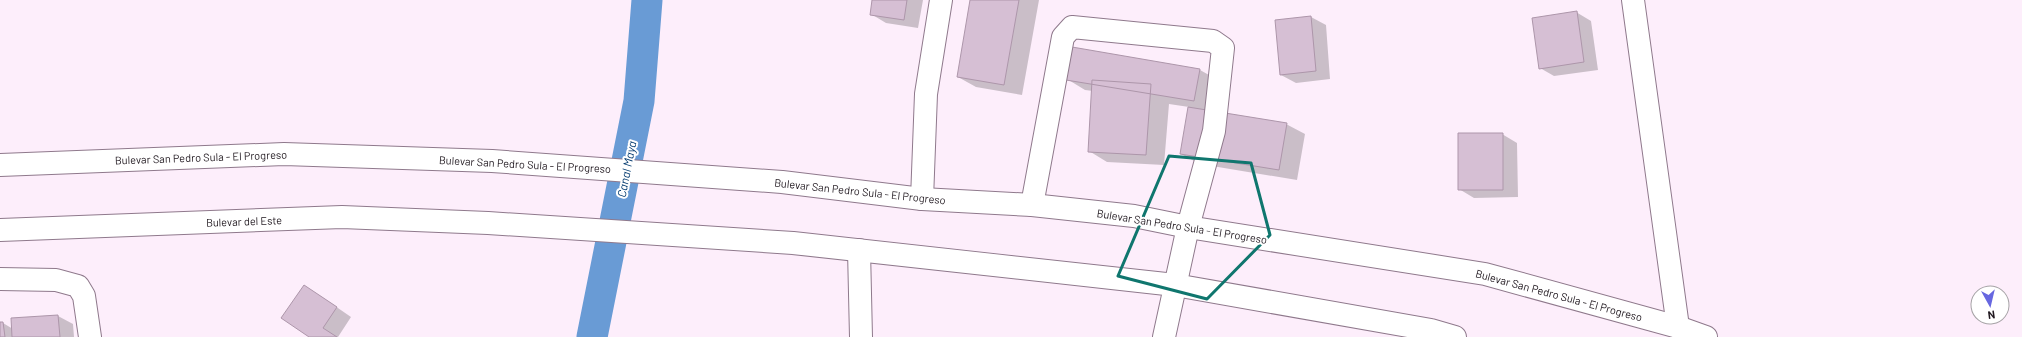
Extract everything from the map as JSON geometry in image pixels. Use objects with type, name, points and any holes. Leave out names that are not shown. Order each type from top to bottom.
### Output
[{"type":"main road","points":[[922,199],[926,94],[941,0]]},
{"type":"main road","points":[[1633,0],[1678,327]]},
{"type":"main road","points":[[1032,205],[1063,37],[1067,31],[1072,27],[1213,41],[1223,48],[1214,131],[1188,227],[1174,285],[1164,337]]},
{"type":"main road","name":"Bulevar San Pedro Sula - El Progreso","points":[[0,165],[284,154],[492,161],[782,182],[922,199],[1032,205],[1134,216],[1188,227],[1485,274],[1678,327],[1706,337]]},
{"type":"main road","name":"Bulevar del Este","points":[[0,230],[342,217],[488,223],[792,243],[859,250]]},
{"type":"main road","points":[[861,337],[859,250],[1174,285],[1431,330],[1455,337]]},
{"type":"main road","points":[[0,279],[56,280],[78,286],[84,296],[90,337]]},
{"type":"highlighted area","points":[[1169,156],[1251,163],[1270,235],[1207,299],[1118,276]]},
{"type":"building","points":[[872,0],[907,0],[904,20],[870,15]]},
{"type":"building","points":[[970,0],[1019,0],[1004,85],[957,77]]},
{"type":"building","points":[[1577,11],[1584,62],[1539,69],[1532,18]]},
{"type":"building","points":[[1311,16],[1316,71],[1280,75],[1275,20]]},
{"type":"building","points":[[1072,47],[1200,69],[1194,101],[1066,80]]},
{"type":"building","points":[[1092,80],[1151,84],[1146,155],[1088,152]]},
{"type":"building","points":[[1188,107],[1287,123],[1279,170],[1180,154]]},
{"type":"building","points":[[1458,133],[1503,133],[1503,190],[1458,190]]},
{"type":"building","points":[[304,285],[337,307],[323,328],[337,337],[309,337],[281,318]]},
{"type":"building","points":[[58,315],[60,337],[12,337],[11,318]]},
{"type":"building","points":[[0,322],[3,322],[5,337],[0,337]]},
{"type":"waterway","name":"Canal Maya","points":[[592,337],[639,101],[647,0]]}]
